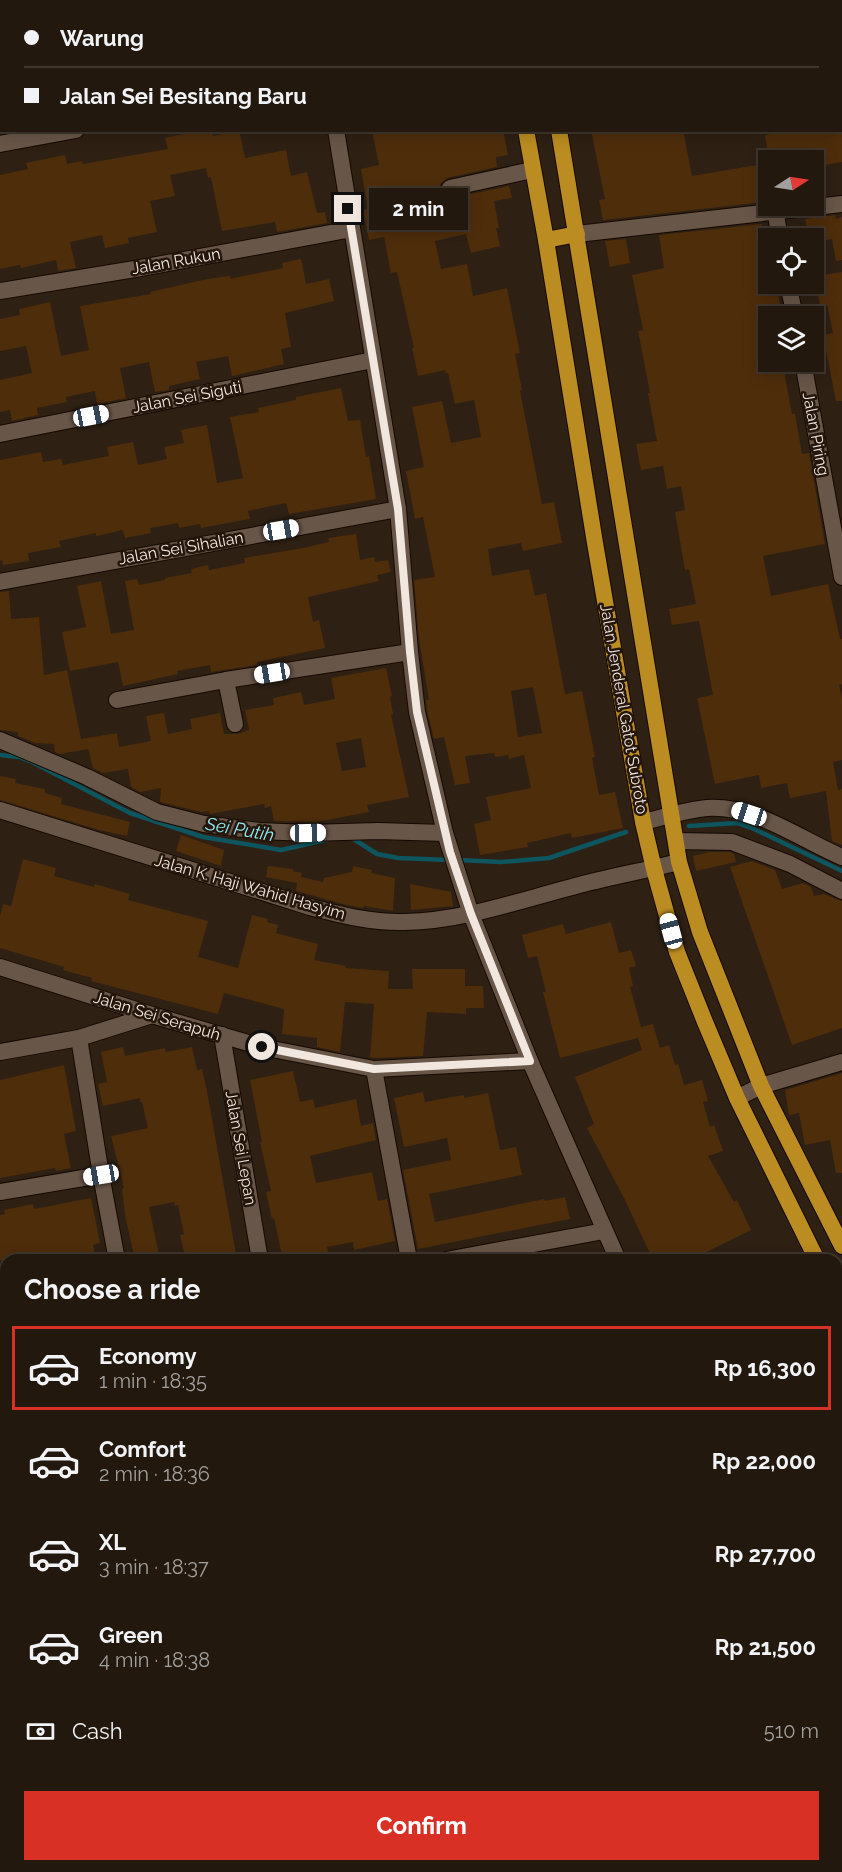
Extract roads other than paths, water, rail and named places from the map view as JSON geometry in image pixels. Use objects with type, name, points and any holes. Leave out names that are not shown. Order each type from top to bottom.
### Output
[{"type":"main road","name":"Jalan Jenderal Gatot Subroto","points":[[526,132],[643,822],[654,869],[677,952],[737,1098],[814,1254]]},
{"type":"main road","name":"Jalan Jenderal Gatot Subroto","points":[[559,132],[578,234],[679,862],[700,932],[761,1086],[842,1246]]},
{"type":"main road","points":[[546,240],[578,234]]},
{"type":"street","points":[[0,144],[65,132]]},
{"type":"street","points":[[336,132],[398,509],[417,712],[445,833],[471,914],[530,1061],[615,1254]]},
{"type":"street","points":[[450,188],[532,170]]},
{"type":"street","points":[[824,206],[842,204]]},
{"type":"street","points":[[578,234],[758,212]]},
{"type":"street","name":"Jalan Rukun","points":[[0,291],[352,229]]},
{"type":"street","name":"Jalan Sei Siguti","points":[[0,434],[373,360]]},
{"type":"street","name":"Jalan Piring","points":[[805,372],[842,577]]},
{"type":"street","name":"Jalan Sei Sihalian","points":[[0,582],[398,509]]},
{"type":"street","points":[[117,700],[226,680],[410,652]]},
{"type":"street","points":[[226,680],[235,724]]},
{"type":"street","points":[[0,740],[87,777],[157,812],[204,824],[259,831],[308,833],[378,831],[445,833]]},
{"type":"street","points":[[643,822],[706,808],[736,810],[762,819],[842,856]]},
{"type":"street","name":"Jalan K. Haji Wahid Hasyim","points":[[0,810],[310,907],[351,917],[406,922],[471,914],[601,879],[679,862]]},
{"type":"street","points":[[676,841],[732,842],[790,864],[842,891]]},
{"type":"street","name":"Jalan Sei Serapuh","points":[[0,967],[262,1047],[374,1069],[530,1061]]},
{"type":"street","points":[[0,1052],[79,1038],[152,1015]]},
{"type":"street","name":"Jalan Sei Lepan","points":[[222,1035],[259,1254]]},
{"type":"street","points":[[79,1038],[116,1254]]},
{"type":"street","points":[[737,1098],[761,1086],[842,1062]]},
{"type":"street","points":[[374,1069],[408,1254]]},
{"type":"street","points":[[0,1192],[101,1175]]},
{"type":"street","points":[[479,1254],[604,1231]]},
{"type":"waterway","name":"Sei Putih","points":[[0,755],[19,757],[32,762],[130,813],[203,837],[281,850],[326,840]]},
{"type":"waterway","name":"Sei Putih","points":[[689,826],[737,823],[842,871]]},
{"type":"waterway","name":"Sei Putih","points":[[458,860],[501,862],[549,858],[626,832]]},
{"type":"waterway","name":"Sei Putih","points":[[352,838],[377,854],[398,858],[449,860]]}]
